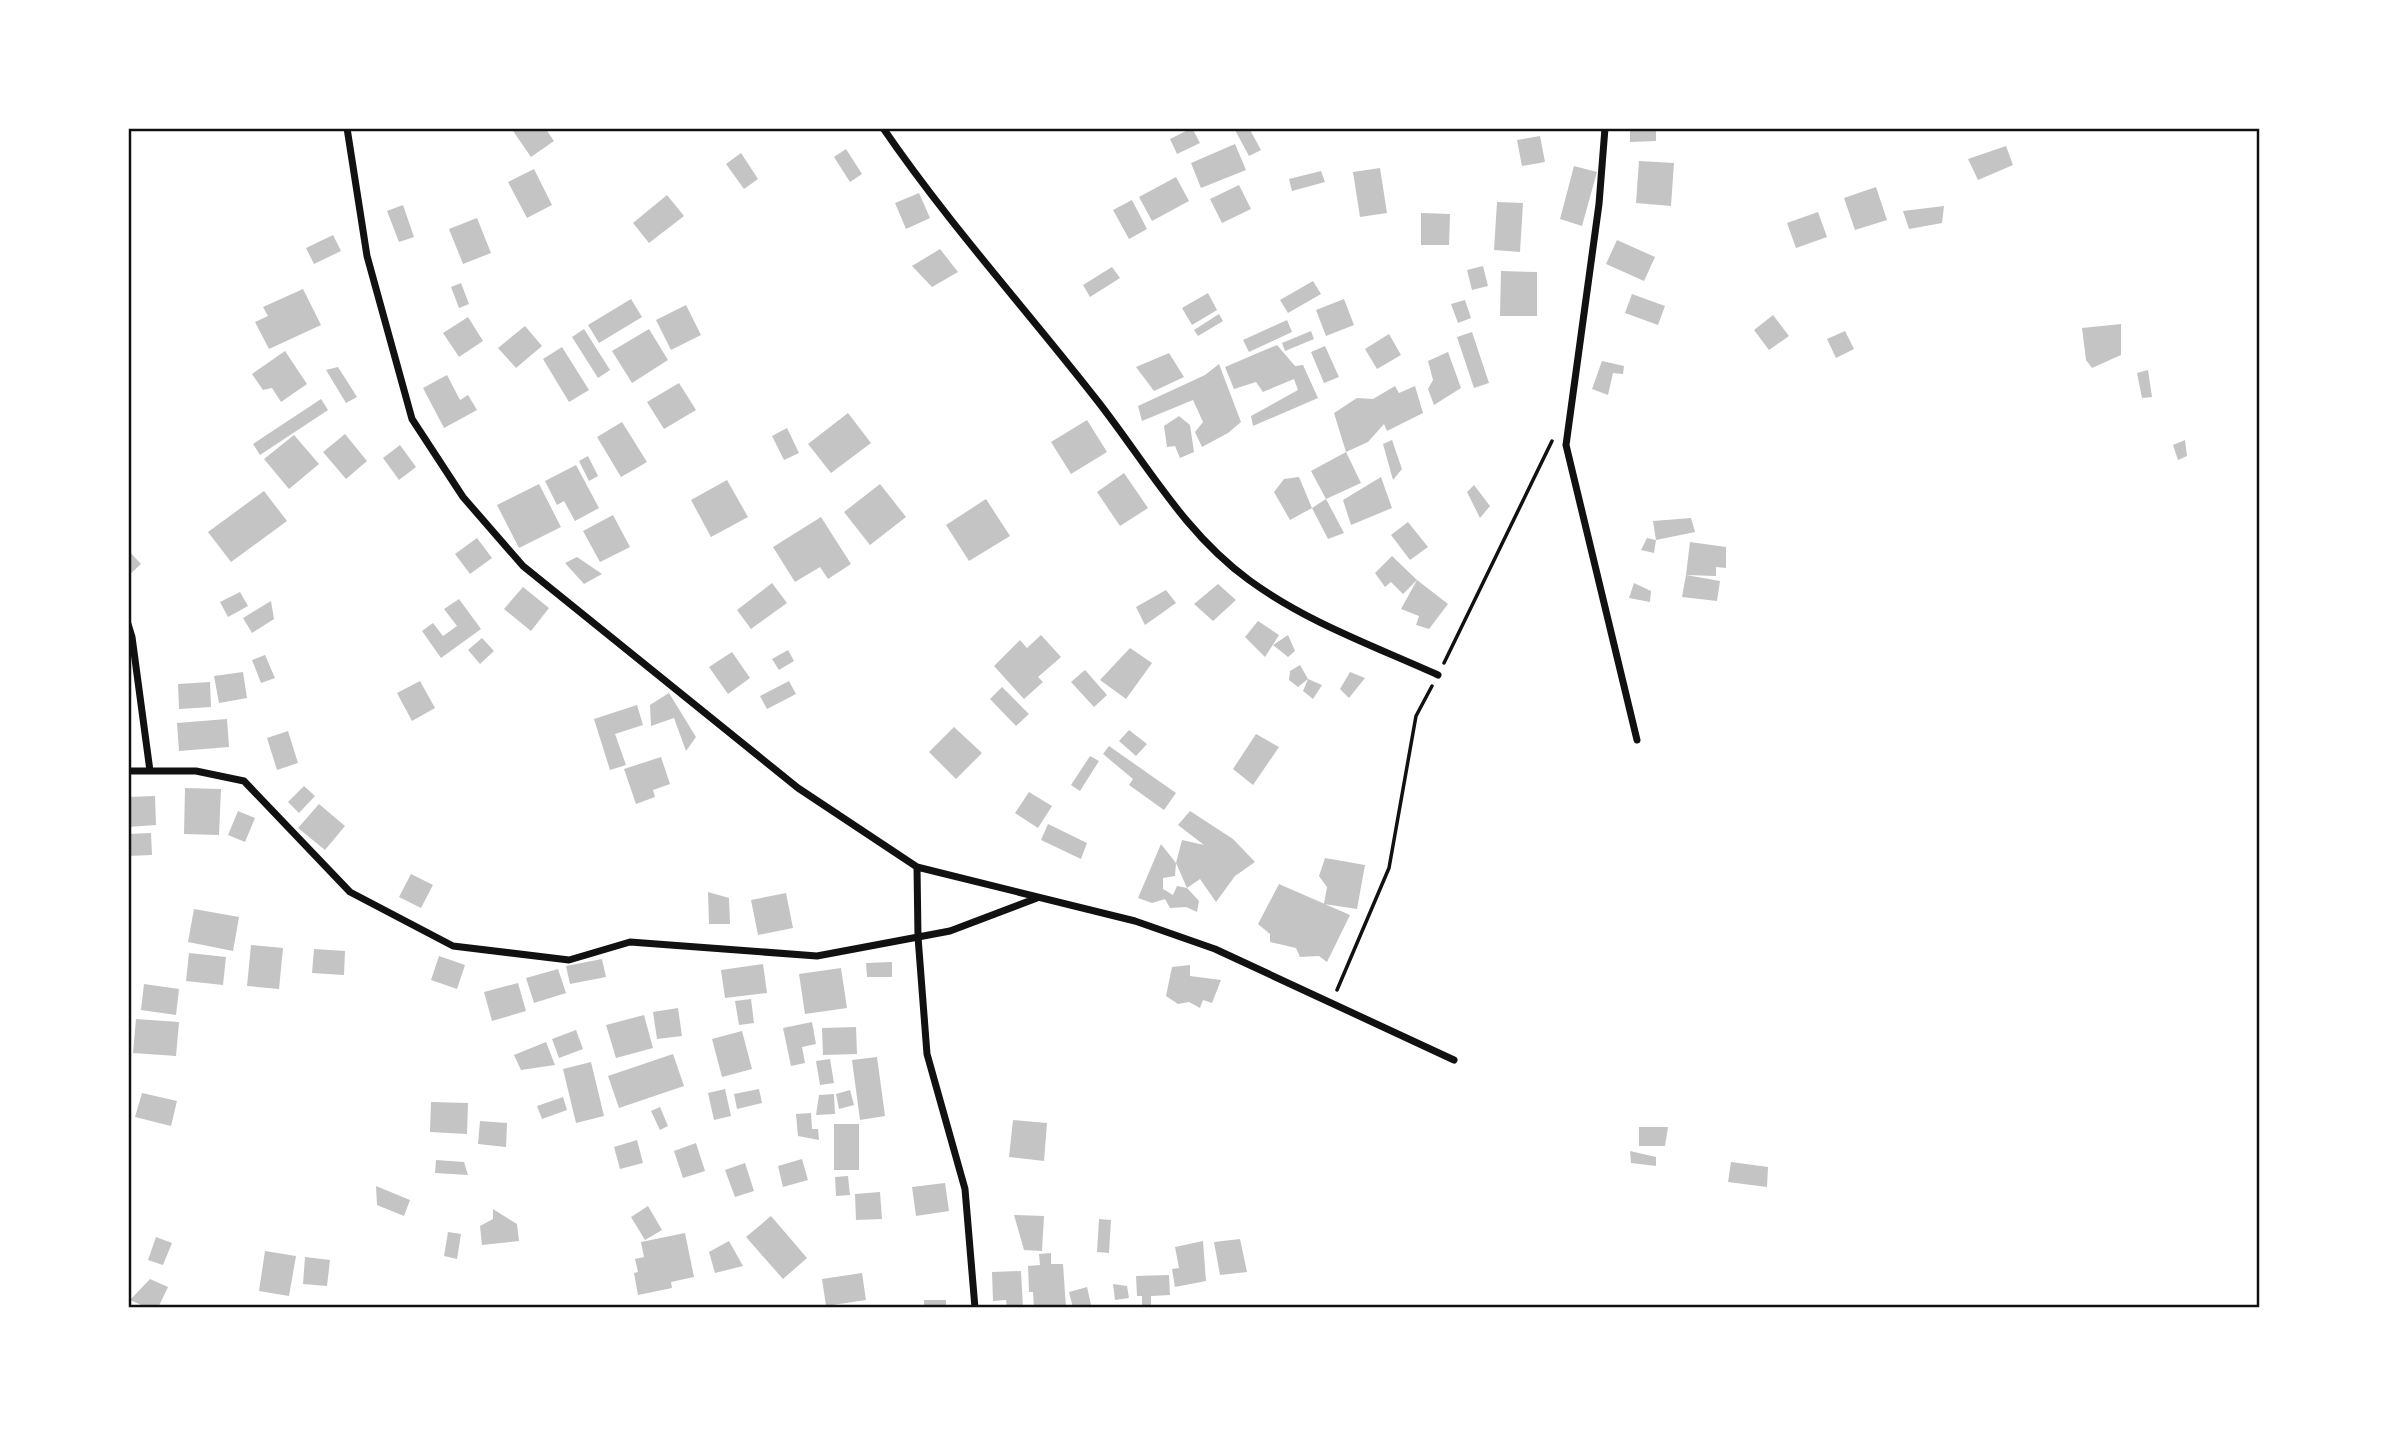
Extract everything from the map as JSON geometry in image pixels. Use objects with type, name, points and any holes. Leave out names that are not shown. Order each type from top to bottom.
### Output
[{"type":"street","points":[[347,128],[367,256],[412,419],[463,497],[523,566],[798,788],[917,867],[1135,921],[1215,949],[1454,1060]]},
{"type":"street","points":[[883,128],[928,193],[1097,400],[1173,507],[1201,537],[1247,579],[1299,613],[1438,675]]},
{"type":"street","points":[[1605,128],[1599,204],[1566,445],[1637,740]]},
{"type":"street","points":[[128,624],[150,771]]},
{"type":"street","points":[[128,771],[196,771],[244,781],[350,892],[453,946],[569,960],[629,942],[817,956],[950,931],[1037,897]]},
{"type":"street","points":[[917,867],[918,937],[926,1054],[965,1189],[975,1308]]},
{"type":"path","points":[[1332,1002],[1389,868],[1416,716],[1554,437]]},
{"type":"building","points":[[511,128],[545,128],[554,141],[531,157]]},
{"type":"building","points":[[1192,128],[1200,143],[1177,154],[1170,139]]},
{"type":"building","points":[[1249,128],[1261,150],[1249,156],[1235,130]]},
{"type":"building","points":[[1630,128],[1656,128],[1656,141],[1630,142]]},
{"type":"building","points":[[1540,136],[1545,162],[1522,166],[1517,140]]},
{"type":"building","points":[[1235,144],[1246,170],[1201,188],[1191,163]]},
{"type":"building","points":[[2006,146],[2013,165],[1978,180],[1968,159]]},
{"type":"building","points":[[846,149],[862,174],[850,182],[834,157]]},
{"type":"building","points":[[741,153],[758,179],[744,189],[726,164]]},
{"type":"building","points":[[1639,161],[1674,163],[1671,206],[1636,203]]},
{"type":"building","points":[[1574,166],[1597,172],[1582,226],[1560,219]]},
{"type":"building","points":[[1380,168],[1387,213],[1360,217],[1353,172]]},
{"type":"building","points":[[534,169],[552,205],[527,218],[508,182]]},
{"type":"building","points":[[1321,171],[1325,182],[1292,191],[1289,179]]},
{"type":"building","points":[[1176,177],[1189,201],[1152,221],[1139,197]]},
{"type":"building","points":[[1239,185],[1251,209],[1222,223],[1210,199]]},
{"type":"building","points":[[1876,187],[1887,220],[1855,230],[1844,198]]},
{"type":"building","points":[[919,193],[930,218],[906,229],[895,203]]},
{"type":"building","points":[[667,195],[684,216],[649,243],[633,223]]},
{"type":"building","points":[[1132,200],[1147,229],[1129,239],[1113,210]]},
{"type":"building","points":[[1497,202],[1523,203],[1520,252],[1494,250]]},
{"type":"building","points":[[403,205],[414,237],[399,242],[387,211]]},
{"type":"building","points":[[1944,206],[1942,223],[1909,229],[1903,211]]},
{"type":"building","points":[[1818,212],[1827,237],[1796,248],[1787,223]]},
{"type":"building","points":[[1421,213],[1450,214],[1449,245],[1421,245]]},
{"type":"building","points":[[477,218],[491,253],[463,264],[449,229]]},
{"type":"building","points":[[333,235],[341,251],[314,264],[306,248]]},
{"type":"building","points":[[1617,240],[1655,257],[1644,281],[1606,264]]},
{"type":"building","points":[[940,249],[958,272],[932,287],[912,266]]},
{"type":"building","points":[[1483,266],[1488,286],[1472,290],[1467,270]]},
{"type":"building","points":[[1112,267],[1120,278],[1090,297],[1083,285]]},
{"type":"building","points":[[1501,271],[1537,272],[1537,316],[1500,316]]},
{"type":"building","points":[[1313,281],[1321,294],[1288,313],[1280,300]]},
{"type":"building","points":[[461,283],[469,304],[459,308],[451,287]]},
{"type":"building","points":[[303,289],[321,325],[269,349],[255,322],[268,316],[263,307]]},
{"type":"building","points":[[1208,293],[1217,310],[1192,325],[1182,308]]},
{"type":"building","points":[[1632,294],[1665,306],[1658,325],[1625,313]]},
{"type":"building","points":[[631,299],[642,317],[599,343],[588,325]]},
{"type":"building","points":[[1344,299],[1354,325],[1326,336],[1316,310]]},
{"type":"building","points":[[1465,300],[1471,318],[1458,323],[1451,304]]},
{"type":"building","points":[[686,305],[701,335],[671,350],[656,320]]},
{"type":"building","points":[[1219,314],[1223,321],[1198,336],[1194,330]]},
{"type":"building","points":[[1773,315],[1789,336],[1769,350],[1754,330]]},
{"type":"building","points":[[468,317],[483,341],[459,357],[443,333]]},
{"type":"building","points":[[1287,320],[1292,332],[1249,352],[1243,340]]},
{"type":"building","points":[[2121,324],[2121,355],[2092,368],[2086,360],[2082,328]]},
{"type":"building","points":[[525,326],[542,346],[516,368],[498,348]]},
{"type":"building","points":[[584,329],[610,370],[598,378],[572,337]]},
{"type":"building","points":[[649,329],[668,360],[632,383],[612,351]]},
{"type":"building","points":[[1311,331],[1314,339],[1285,351],[1282,343]]},
{"type":"building","points":[[1845,331],[1854,349],[1836,358],[1827,339]]},
{"type":"building","points":[[1472,332],[1489,383],[1474,388],[1457,337]]},
{"type":"building","points":[[1389,334],[1401,355],[1377,369],[1365,349]]},
{"type":"building","points":[[1277,345],[1295,366],[1303,365],[1318,398],[1253,426],[1251,416],[1298,390],[1294,379],[1263,392],[1256,382],[1234,389],[1225,367]]},
{"type":"building","points":[[1325,346],[1339,377],[1324,383],[1311,352]]},
{"type":"building","points":[[562,347],[589,390],[569,402],[543,359]]},
{"type":"building","points":[[285,351],[307,384],[281,402],[272,388],[263,390],[252,374]]},
{"type":"building","points":[[1448,352],[1461,388],[1434,405],[1428,389],[1433,380],[1428,361]]},
{"type":"building","points":[[1169,353],[1184,377],[1154,391],[1136,367]]},
{"type":"building","points":[[1602,361],[1624,366],[1623,374],[1613,373],[1608,395],[1592,389]]},
{"type":"building","points":[[1219,364],[1241,422],[1228,433],[1202,447],[1195,432],[1203,422],[1193,400],[1142,421],[1138,406],[1205,375]]},
{"type":"building","points":[[338,367],[357,397],[346,403],[326,370]]},
{"type":"building","points":[[2148,370],[2152,397],[2142,398],[2137,373]]},
{"type":"building","points":[[447,375],[460,400],[468,395],[477,410],[444,428],[423,388]]},
{"type":"building","points":[[679,383],[696,410],[664,429],[647,402]]},
{"type":"building","points":[[1395,386],[1399,393],[1415,386],[1423,413],[1387,431],[1384,424],[1368,442],[1346,452],[1334,413],[1357,398],[1373,399]]},
{"type":"building","points":[[321,399],[328,410],[260,455],[253,444]]},
{"type":"building","points":[[848,413],[871,443],[831,473],[808,444]]},
{"type":"building","points":[[1179,416],[1190,425],[1194,452],[1180,458],[1175,446],[1167,447],[1164,426]]},
{"type":"building","points":[[1087,420],[1107,452],[1071,474],[1051,442]]},
{"type":"building","points":[[622,422],[647,462],[621,477],[597,437]]},
{"type":"building","points":[[787,428],[799,453],[784,460],[772,436]]},
{"type":"building","points":[[345,434],[367,461],[346,479],[323,452]]},
{"type":"building","points":[[294,435],[319,464],[289,489],[264,459]]},
{"type":"building","points":[[1392,440],[1402,469],[1393,480],[1383,444]]},
{"type":"building","points":[[2185,440],[2187,456],[2178,460],[2173,445]]},
{"type":"building","points":[[400,445],[416,467],[399,480],[383,458]]},
{"type":"building","points":[[1346,452],[1361,483],[1326,499],[1311,471]]},
{"type":"building","points":[[588,456],[598,476],[589,481],[579,461]]},
{"type":"building","points":[[576,465],[599,508],[575,521],[564,501],[557,505],[545,481]]},
{"type":"building","points":[[1124,473],[1148,508],[1120,526],[1097,492]]},
{"type":"building","points":[[1299,477],[1312,508],[1290,520],[1274,492],[1284,479]]},
{"type":"building","points":[[1381,477],[1392,508],[1351,525],[1343,500]]},
{"type":"building","points":[[727,480],[748,517],[711,537],[691,500]]},
{"type":"building","points":[[539,484],[561,527],[519,548],[497,505]]},
{"type":"building","points":[[880,484],[906,517],[870,545],[844,512]]},
{"type":"building","points":[[1474,485],[1490,506],[1480,518],[1467,492]]},
{"type":"building","points":[[264,491],[287,521],[231,562],[208,532]]},
{"type":"building","points":[[986,499],[1010,536],[969,561],[946,525]]},
{"type":"building","points":[[1326,499],[1344,533],[1328,539],[1312,508]]},
{"type":"building","points":[[613,515],[630,547],[600,562],[583,531]]},
{"type":"building","points":[[821,517],[851,564],[828,579],[820,567],[795,582],[773,547]]},
{"type":"building","points":[[1691,518],[1695,532],[1656,540],[1653,521]]},
{"type":"building","points":[[1408,522],[1428,547],[1410,560],[1391,535]]},
{"type":"building","points":[[477,538],[492,558],[470,574],[455,554]]},
{"type":"building","points":[[1647,538],[1656,540],[1654,553],[1641,550]]},
{"type":"building","points":[[1690,542],[1726,547],[1726,568],[1716,567],[1716,576],[1686,575]]},
{"type":"building","points":[[128,550],[141,564],[128,576]]},
{"type":"building","points":[[1392,556],[1417,580],[1403,594],[1391,582],[1385,587],[1375,573]]},
{"type":"building","points":[[577,557],[602,574],[584,584],[565,563]]},
{"type":"building","points":[[1686,575],[1720,581],[1717,601],[1682,597]]},
{"type":"building","points":[[1417,580],[1448,604],[1429,629],[1416,625],[1419,616],[1401,609]]},
{"type":"building","points":[[772,583],[787,603],[751,629],[737,610]]},
{"type":"building","points":[[1634,583],[1651,591],[1650,602],[1629,598]]},
{"type":"building","points":[[1218,584],[1236,600],[1213,621],[1194,604]]},
{"type":"building","points":[[523,587],[549,608],[531,631],[504,609]]},
{"type":"building","points":[[1166,590],[1176,603],[1145,625],[1136,607]]},
{"type":"building","points":[[240,592],[248,606],[228,617],[220,602]]},
{"type":"building","points":[[459,599],[481,629],[441,658],[422,631],[433,623],[443,636],[457,626],[444,609]]},
{"type":"building","points":[[271,601],[274,619],[252,633],[243,618]]},
{"type":"building","points":[[1258,621],[1279,635],[1265,657],[1245,637]]},
{"type":"building","points":[[1041,635],[1061,657],[1038,677],[1043,682],[1024,699],[994,666],[1020,640],[1027,648]]},
{"type":"building","points":[[1288,635],[1295,651],[1288,657],[1273,645]]},
{"type":"building","points":[[482,638],[494,651],[480,664],[468,650]]},
{"type":"building","points":[[1130,648],[1152,663],[1126,699],[1100,680]]},
{"type":"building","points":[[788,650],[794,661],[779,670],[772,659]]},
{"type":"building","points":[[732,652],[750,678],[728,694],[709,667]]},
{"type":"building","points":[[265,655],[275,678],[261,683],[252,660]]},
{"type":"building","points":[[1300,665],[1308,679],[1298,687],[1289,680],[1290,671]]},
{"type":"building","points":[[1085,670],[1107,695],[1094,707],[1071,682]]},
{"type":"building","points":[[243,672],[247,698],[219,703],[214,676]]},
{"type":"building","points":[[1350,672],[1365,678],[1349,698],[1340,689]]},
{"type":"building","points":[[1308,679],[1322,685],[1313,699],[1303,691]]},
{"type":"building","points":[[420,681],[435,708],[412,721],[397,693]]},
{"type":"building","points":[[789,681],[796,694],[767,709],[760,696]]},
{"type":"building","points":[[210,682],[211,707],[179,709],[178,684]]},
{"type":"building","points":[[1002,687],[1029,714],[1016,726],[990,699]]},
{"type":"building","points":[[669,693],[696,737],[686,751],[674,718],[651,726],[650,705]]},
{"type":"building","points":[[637,705],[643,725],[615,734],[626,765],[610,770],[594,719]]},
{"type":"building","points":[[227,719],[229,747],[179,751],[177,723]]},
{"type":"building","points":[[954,727],[982,753],[956,779],[929,752]]},
{"type":"building","points":[[1129,730],[1147,744],[1136,756],[1119,741]]},
{"type":"building","points":[[288,731],[298,763],[277,770],[267,738]]},
{"type":"building","points":[[1256,734],[1279,747],[1253,785],[1233,769]]},
{"type":"building","points":[[1109,746],[1176,793],[1164,810],[1129,785],[1133,779],[1103,754]]},
{"type":"building","points":[[1090,756],[1099,761],[1080,791],[1071,785]]},
{"type":"building","points":[[661,757],[670,784],[653,790],[655,797],[636,804],[624,769]]},
{"type":"building","points":[[304,786],[315,796],[299,813],[288,802]]},
{"type":"building","points":[[185,788],[221,789],[219,835],[184,834]]},
{"type":"building","points":[[1029,792],[1052,806],[1038,828],[1015,813]]},
{"type":"building","points":[[155,796],[156,825],[128,827],[128,797]]},
{"type":"building","points":[[319,804],[345,826],[325,850],[298,828]]},
{"type":"building","points":[[238,811],[255,818],[245,842],[228,835]]},
{"type":"building","points":[[1190,811],[1233,839],[1255,862],[1235,876],[1216,902],[1200,879],[1187,888],[1176,863],[1182,840],[1204,845],[1178,825]]},
{"type":"building","points":[[1048,824],[1087,843],[1081,859],[1041,840]]},
{"type":"building","points":[[151,833],[152,855],[128,856],[128,834]]},
{"type":"building","points":[[1161,844],[1176,863],[1175,876],[1163,878],[1163,889],[1173,895],[1177,886],[1187,888],[1199,901],[1197,912],[1186,907],[1170,908],[1165,899],[1152,903],[1138,898]]},
{"type":"building","points":[[1325,858],[1365,865],[1357,909],[1324,904],[1327,887],[1319,876]]},
{"type":"building","points":[[411,874],[433,885],[421,908],[399,897]]},
{"type":"building","points":[[1279,884],[1350,915],[1327,962],[1319,956],[1300,957],[1296,948],[1270,942],[1270,934],[1258,924]]},
{"type":"building","points":[[708,892],[729,898],[730,924],[709,924]]},
{"type":"building","points":[[786,893],[793,928],[758,935],[751,900]]},
{"type":"building","points":[[194,909],[239,917],[233,951],[188,942]]},
{"type":"building","points":[[251,945],[283,948],[279,989],[247,986]]},
{"type":"building","points":[[314,949],[345,951],[344,975],[312,973]]},
{"type":"building","points":[[189,953],[226,957],[223,985],[186,981]]},
{"type":"building","points":[[439,956],[465,965],[457,989],[431,980]]},
{"type":"building","points":[[602,959],[606,977],[570,984],[566,966]]},
{"type":"building","points":[[892,962],[892,977],[867,977],[866,963]]},
{"type":"building","points":[[763,964],[767,993],[725,998],[721,970]]},
{"type":"building","points":[[1190,965],[1190,976],[1221,980],[1212,1003],[1203,1000],[1200,1008],[1189,1002],[1178,1004],[1166,996],[1172,967]]},
{"type":"building","points":[[841,968],[847,1008],[805,1014],[799,974]]},
{"type":"building","points":[[558,969],[566,993],[534,1003],[526,978]]},
{"type":"building","points":[[518,983],[526,1011],[492,1021],[484,992]]},
{"type":"building","points":[[144,984],[179,989],[176,1015],[141,1010]]},
{"type":"building","points":[[751,999],[754,1023],[739,1025],[735,1001]]},
{"type":"building","points":[[678,1008],[682,1036],[657,1039],[653,1012]]},
{"type":"building","points":[[644,1015],[653,1048],[616,1058],[606,1025]]},
{"type":"building","points":[[136,1019],[179,1022],[176,1056],[133,1053]]},
{"type":"building","points":[[812,1022],[816,1044],[802,1047],[805,1063],[791,1066],[783,1028]]},
{"type":"building","points":[[856,1027],[857,1054],[823,1055],[822,1028]]},
{"type":"building","points":[[576,1030],[583,1049],[559,1058],[552,1039]]},
{"type":"building","points":[[742,1031],[752,1069],[722,1077],[712,1039]]},
{"type":"building","points":[[546,1042],[555,1065],[521,1070],[514,1055]]},
{"type":"building","points":[[673,1054],[684,1086],[619,1108],[608,1076]]},
{"type":"building","points":[[877,1057],[885,1116],[860,1120],[852,1060]]},
{"type":"building","points":[[830,1059],[834,1083],[820,1085],[816,1061]]},
{"type":"building","points":[[591,1062],[604,1116],[576,1123],[563,1069]]},
{"type":"building","points":[[725,1089],[731,1116],[714,1120],[708,1093]]},
{"type":"building","points":[[759,1089],[762,1103],[737,1109],[734,1094]]},
{"type":"building","points":[[850,1090],[854,1105],[839,1109],[836,1094]]},
{"type":"building","points":[[142,1093],[177,1101],[171,1126],[135,1117]]},
{"type":"building","points":[[834,1094],[835,1114],[816,1115],[819,1095]]},
{"type":"building","points":[[563,1097],[567,1110],[542,1119],[537,1106]]},
{"type":"building","points":[[431,1102],[468,1103],[467,1134],[430,1132]]},
{"type":"building","points":[[660,1107],[668,1126],[660,1130],[651,1111]]},
{"type":"building","points":[[811,1113],[812,1129],[818,1129],[819,1140],[798,1136],[796,1114]]},
{"type":"building","points":[[1013,1120],[1047,1123],[1044,1161],[1009,1157]]},
{"type":"building","points":[[480,1121],[507,1123],[506,1147],[478,1144]]},
{"type":"building","points":[[834,1124],[859,1124],[859,1170],[834,1170]]},
{"type":"building","points":[[1639,1127],[1668,1127],[1665,1146],[1639,1146]]},
{"type":"building","points":[[637,1140],[643,1163],[620,1169],[614,1147]]},
{"type":"building","points":[[696,1143],[705,1171],[683,1178],[674,1151]]},
{"type":"building","points":[[1630,1151],[1656,1157],[1656,1166],[1631,1163]]},
{"type":"building","points":[[802,1159],[808,1180],[783,1187],[778,1166]]},
{"type":"building","points":[[436,1160],[464,1162],[468,1175],[435,1173]]},
{"type":"building","points":[[1731,1162],[1768,1167],[1767,1187],[1728,1182]]},
{"type":"building","points":[[745,1163],[754,1191],[735,1197],[725,1170]]},
{"type":"building","points":[[848,1176],[850,1195],[836,1196],[835,1177]]},
{"type":"building","points":[[945,1183],[949,1211],[916,1216],[912,1187]]},
{"type":"building","points":[[376,1186],[410,1200],[404,1216],[377,1205]]},
{"type":"building","points":[[880,1192],[882,1219],[856,1220],[855,1194]]},
{"type":"building","points":[[648,1206],[662,1230],[645,1240],[631,1217]]},
{"type":"building","points":[[493,1209],[517,1224],[519,1241],[482,1245],[480,1226],[493,1219]]},
{"type":"building","points":[[1014,1215],[1044,1216],[1042,1251],[1024,1250]]},
{"type":"building","points":[[771,1216],[807,1258],[783,1279],[746,1237]]},
{"type":"building","points":[[1099,1219],[1111,1220],[1109,1253],[1097,1252]]},
{"type":"building","points":[[448,1232],[461,1234],[457,1259],[444,1256]]},
{"type":"building","points":[[685,1233],[694,1277],[671,1282],[672,1288],[638,1295],[634,1273],[638,1272],[635,1259],[644,1257],[641,1242]]},
{"type":"building","points":[[156,1237],[172,1243],[163,1265],[148,1260]]},
{"type":"building","points":[[1240,1239],[1247,1272],[1220,1275],[1214,1242]]},
{"type":"building","points":[[729,1241],[743,1266],[715,1273],[709,1252]]},
{"type":"building","points":[[1203,1241],[1206,1281],[1175,1287],[1172,1269],[1179,1268],[1175,1247]]},
{"type":"building","points":[[265,1251],[296,1256],[289,1296],[259,1291]]},
{"type":"building","points":[[1051,1253],[1051,1264],[1063,1264],[1066,1308],[1034,1308],[1033,1292],[1029,1292],[1028,1266],[1040,1265],[1039,1254]]},
{"type":"building","points":[[305,1257],[330,1260],[327,1286],[303,1284]]},
{"type":"building","points":[[1021,1271],[1023,1308],[1007,1308],[1006,1300],[993,1301],[992,1272]]},
{"type":"building","points":[[862,1273],[866,1300],[826,1306],[822,1279]]},
{"type":"building","points":[[1169,1275],[1170,1295],[1151,1296],[1151,1308],[1142,1308],[1142,1296],[1137,1296],[1136,1276]]},
{"type":"building","points":[[150,1279],[168,1287],[158,1308],[148,1308],[130,1300]]},
{"type":"building","points":[[1113,1284],[1127,1286],[1129,1298],[1115,1300]]},
{"type":"building","points":[[1087,1287],[1091,1305],[1073,1308],[1069,1292]]},
{"type":"building","points":[[924,1300],[946,1300],[946,1308],[924,1308]]}]
